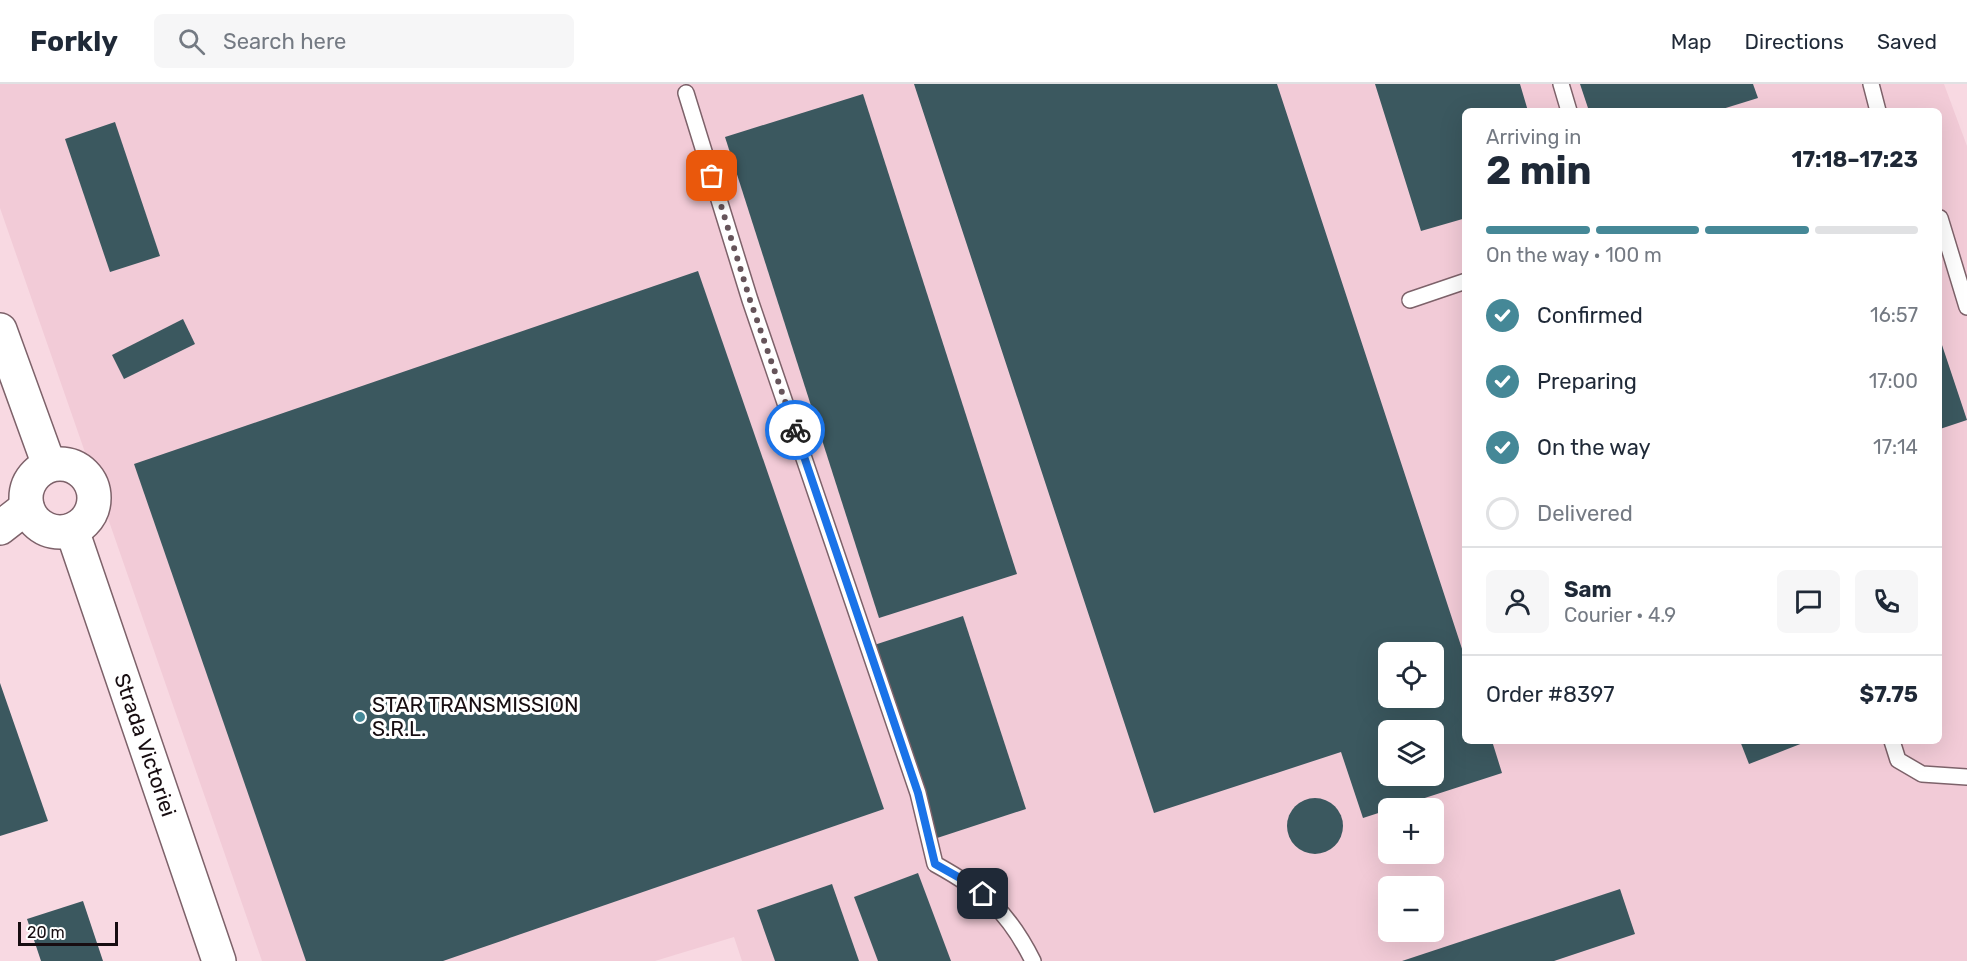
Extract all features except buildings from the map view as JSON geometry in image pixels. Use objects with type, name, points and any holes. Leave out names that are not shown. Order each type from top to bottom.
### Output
[{"type":"main road","points":[[0,330],[49,465]]},
{"type":"main road","points":[[59,464],[78,469],[86,475],[92,485],[94,496],[89,516],[72,530],[61,532],[40,525],[32,517],[27,507],[28,487],[33,478],[49,465],[59,464]]},
{"type":"main road","points":[[0,528],[27,507]]},
{"type":"main road","name":"Strada Victoriei","points":[[72,530],[219,961]]},
{"type":"lane","points":[[1561,84],[1568,108]]},
{"type":"lane","points":[[1871,84],[1877,108]]},
{"type":"lane","points":[[686,93],[750,300],[918,793],[935,864],[967,882],[998,907],[1033,961]]},
{"type":"lane","points":[[1942,225],[1967,308]]},
{"type":"lane","points":[[1410,300],[1462,282]]},
{"type":"lane","points":[[1893,744],[1898,760],[1922,774],[1967,777]]},
{"type":"shaded area","points":[[0,84],[1944,84],[1967,146],[1967,961],[742,961],[734,937],[655,961],[262,961],[0,208]]},
{"type":"way so far","points":[[712,176],[750,300],[795,430]]},
{"type":"place","name":"STAR TRANSMISSION S.R.L.","points":[[360,717]]},
{"type":"route","points":[[795,430],[918,793],[935,864],[983,894]]}]
